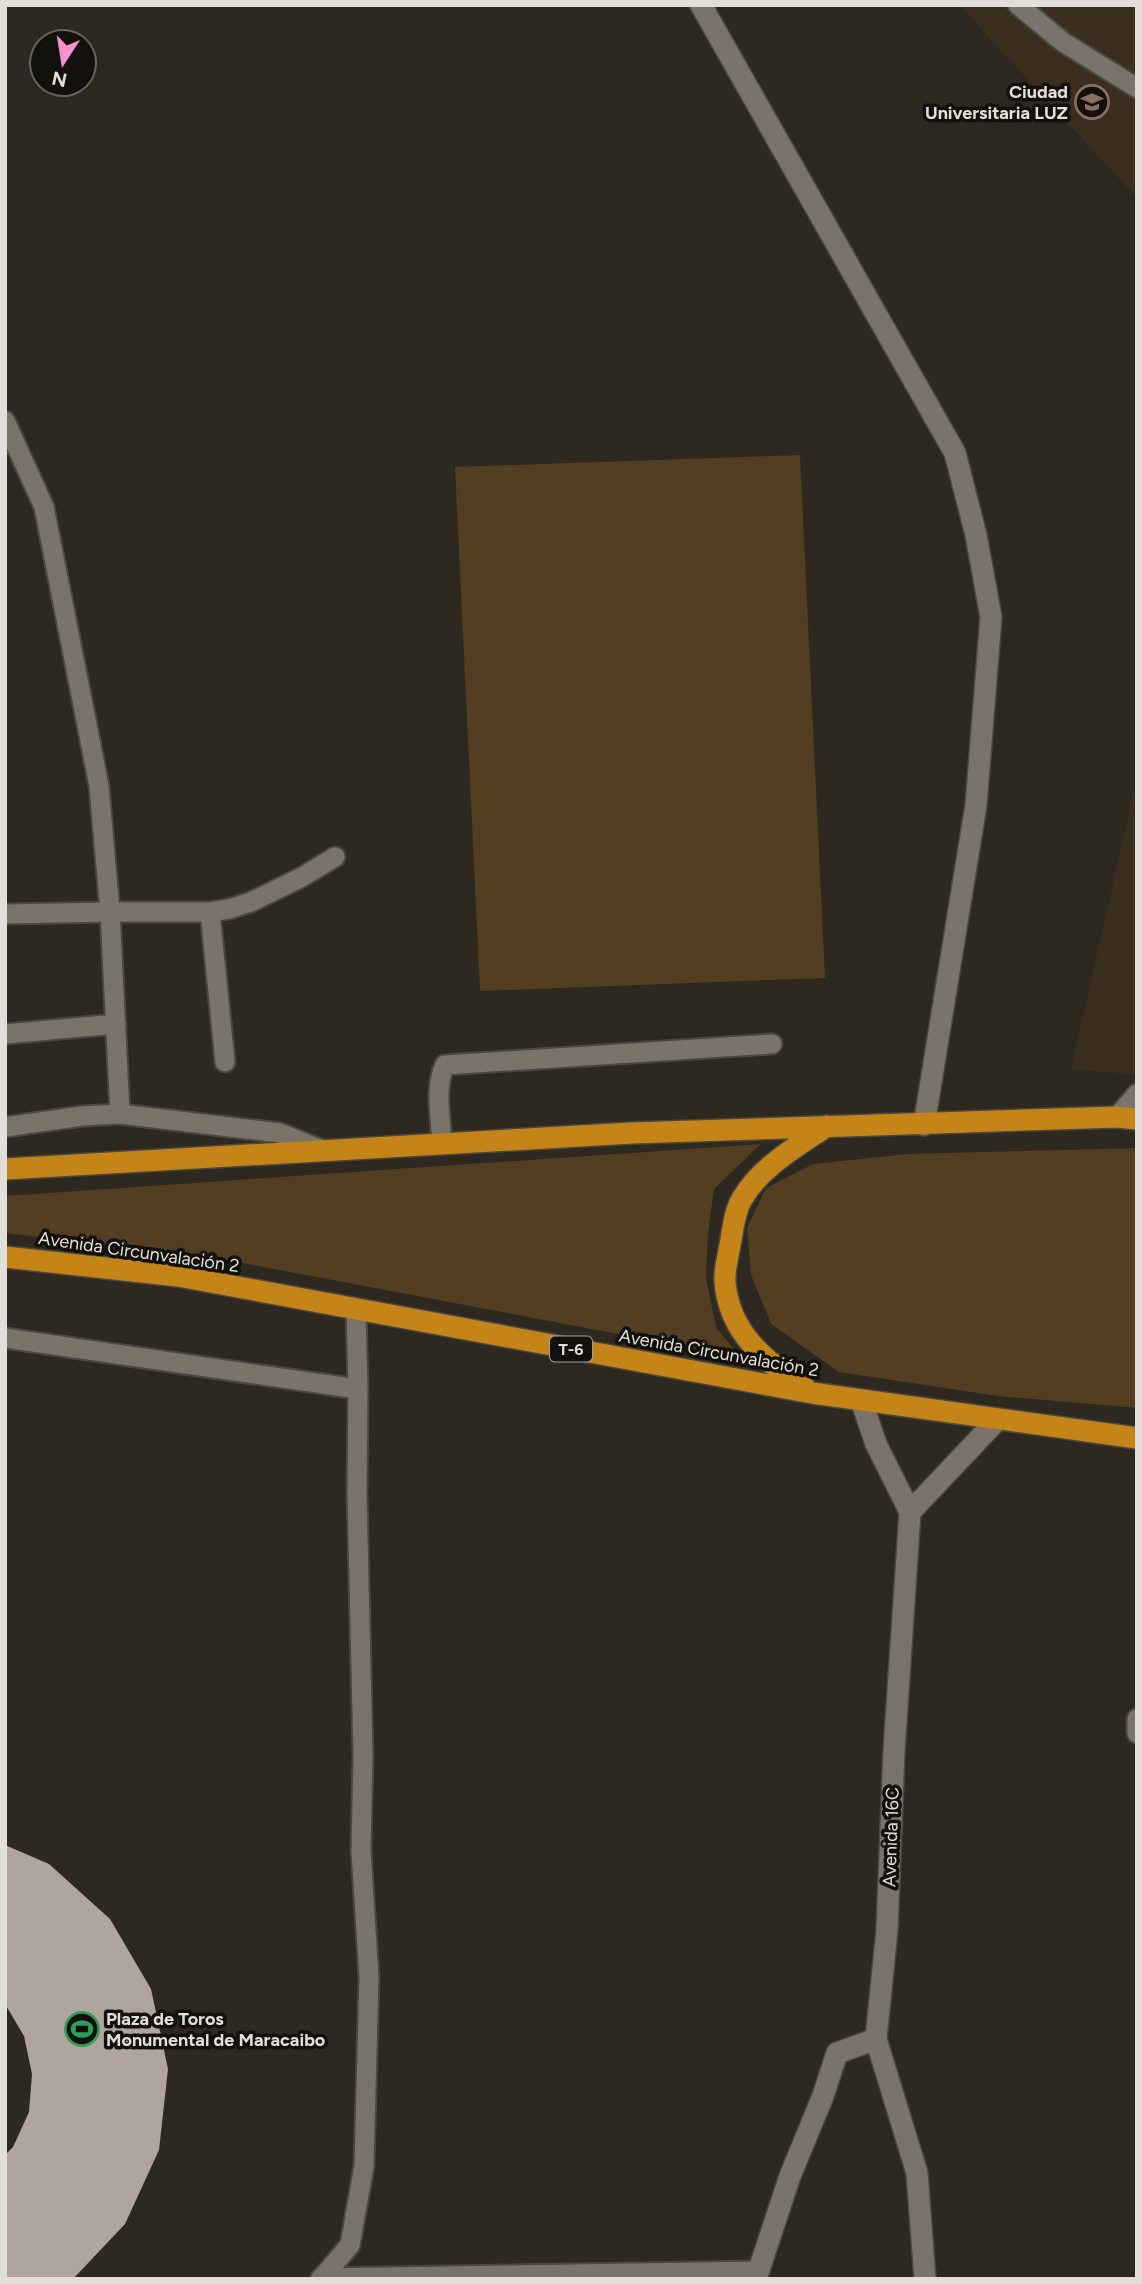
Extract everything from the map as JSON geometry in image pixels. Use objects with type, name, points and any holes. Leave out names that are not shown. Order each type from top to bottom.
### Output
[{"type":"highway","points":[[5,1169],[632,1133],[1127,1118]]},
{"type":"highway","name":"T-6","points":[[813,1393],[767,1362],[742,1332],[731,1309],[724,1281],[735,1219],[742,1199],[759,1177],[827,1126]]},
{"type":"highway","name":"Avenida Circunvalación 2","points":[[5,1257],[178,1276],[813,1393],[1137,1438]]},
{"type":"street","points":[[701,5],[955,453],[976,535],[992,617],[976,804],[924,1125]]},
{"type":"street","points":[[861,1400],[876,1444],[910,1512],[998,1420]]},
{"type":"street","name":"Avenida 16C","points":[[910,1512],[894,1751],[887,1930],[876,2039],[917,2173],[925,2279]]},
{"type":"street","points":[[757,2275],[790,2176],[823,2096],[837,2053],[876,2039]]},
{"type":"lane","points":[[1018,5],[1063,42],[1137,89]]},
{"type":"lane","points":[[5,421],[44,507],[99,786],[110,912],[120,1114]]},
{"type":"lane","points":[[5,914],[210,912],[251,902],[335,857]]},
{"type":"lane","points":[[210,912],[225,1062]]},
{"type":"lane","points":[[5,1034],[116,1024]]},
{"type":"lane","points":[[442,1144],[440,1101],[445,1065],[772,1044]]},
{"type":"lane","points":[[1127,1118],[1137,1094]]},
{"type":"lane","points":[[5,1127],[82,1116],[120,1114],[280,1133],[323,1151]]},
{"type":"lane","points":[[321,2278],[351,2245],[364,2166],[369,1977],[361,1851],[363,1756],[356,1493],[356,1309]]},
{"type":"lane","points":[[5,1338],[358,1389]]},
{"type":"lane","points":[[1137,1719],[1137,1733]]},
{"type":"lane","points":[[321,2278],[757,2275]]},
{"type":"shaded area","name":"Ciudad Universitaria LUZ","points":[[959,5],[1137,5],[1137,198]]},
{"type":"shaded area","points":[[800,455],[825,978],[480,991],[455,467]]},
{"type":"shaded area","points":[[1137,777],[1137,1075],[1071,1069]]},
{"type":"shaded area","points":[[761,1144],[714,1189],[708,1233],[706,1278],[716,1327],[740,1357],[221,1259],[5,1233],[5,1196]]},
{"type":"shaded area","points":[[1137,1148],[1137,1408],[998,1396],[839,1372],[771,1324],[751,1275],[747,1228],[766,1188],[813,1164],[908,1154]]},
{"type":"building","name":"Plaza de Toros Monumental de Maracaibo","points":[[5,1845],[49,1864],[110,1919],[151,1989],[168,2069],[159,2150],[125,2224],[73,2279],[5,2279],[5,2155],[13,2147],[29,2112],[32,2074],[24,2036],[5,2004]]},
{"type":"place","name":"Ciudad Universitaria LUZ","points":[[1092,102]]},
{"type":"place","name":"Plaza de Toros Monumental de Maracaibo","points":[[82,2029]]}]
